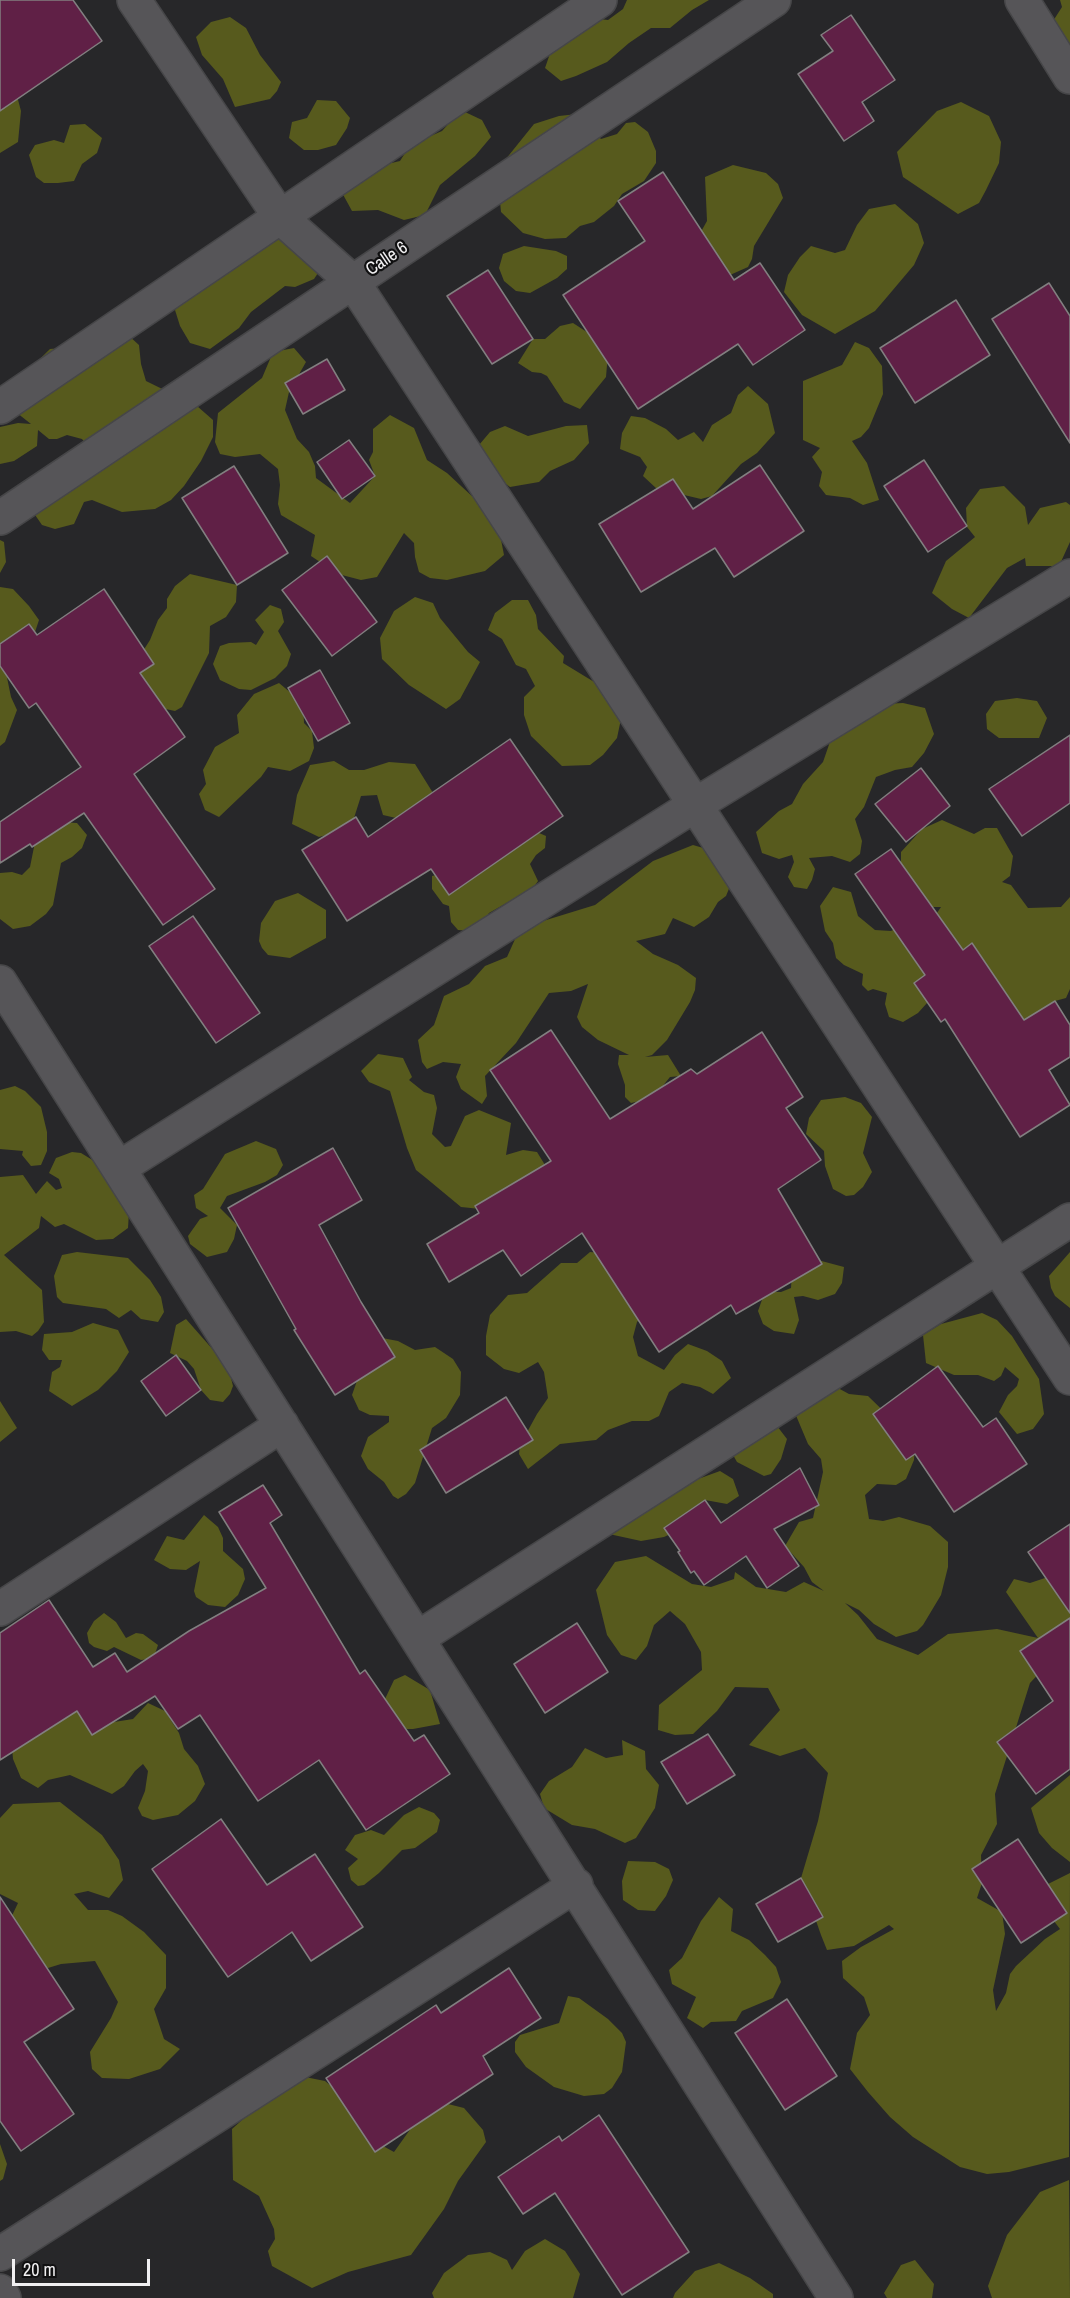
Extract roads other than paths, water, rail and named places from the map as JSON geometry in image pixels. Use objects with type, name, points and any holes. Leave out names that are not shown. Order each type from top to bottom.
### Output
[{"type":"street","points":[[134,0],[280,217],[353,282],[1070,1378]]},
{"type":"street","points":[[0,406],[600,0]]},
{"type":"street","name":"Calle 6","points":[[0,518],[774,0]]},
{"type":"street","points":[[1022,0],[1070,77]]},
{"type":"street","points":[[119,1168],[695,805],[1070,576]]},
{"type":"street","points":[[0,982],[836,2298]]},
{"type":"street","points":[[418,1638],[1070,1220]]},
{"type":"street","points":[[0,1610],[282,1425]]},
{"type":"street","points":[[0,2254],[576,1886]]},
{"type":"street","points":[[0,2291],[4,2298]]}]
